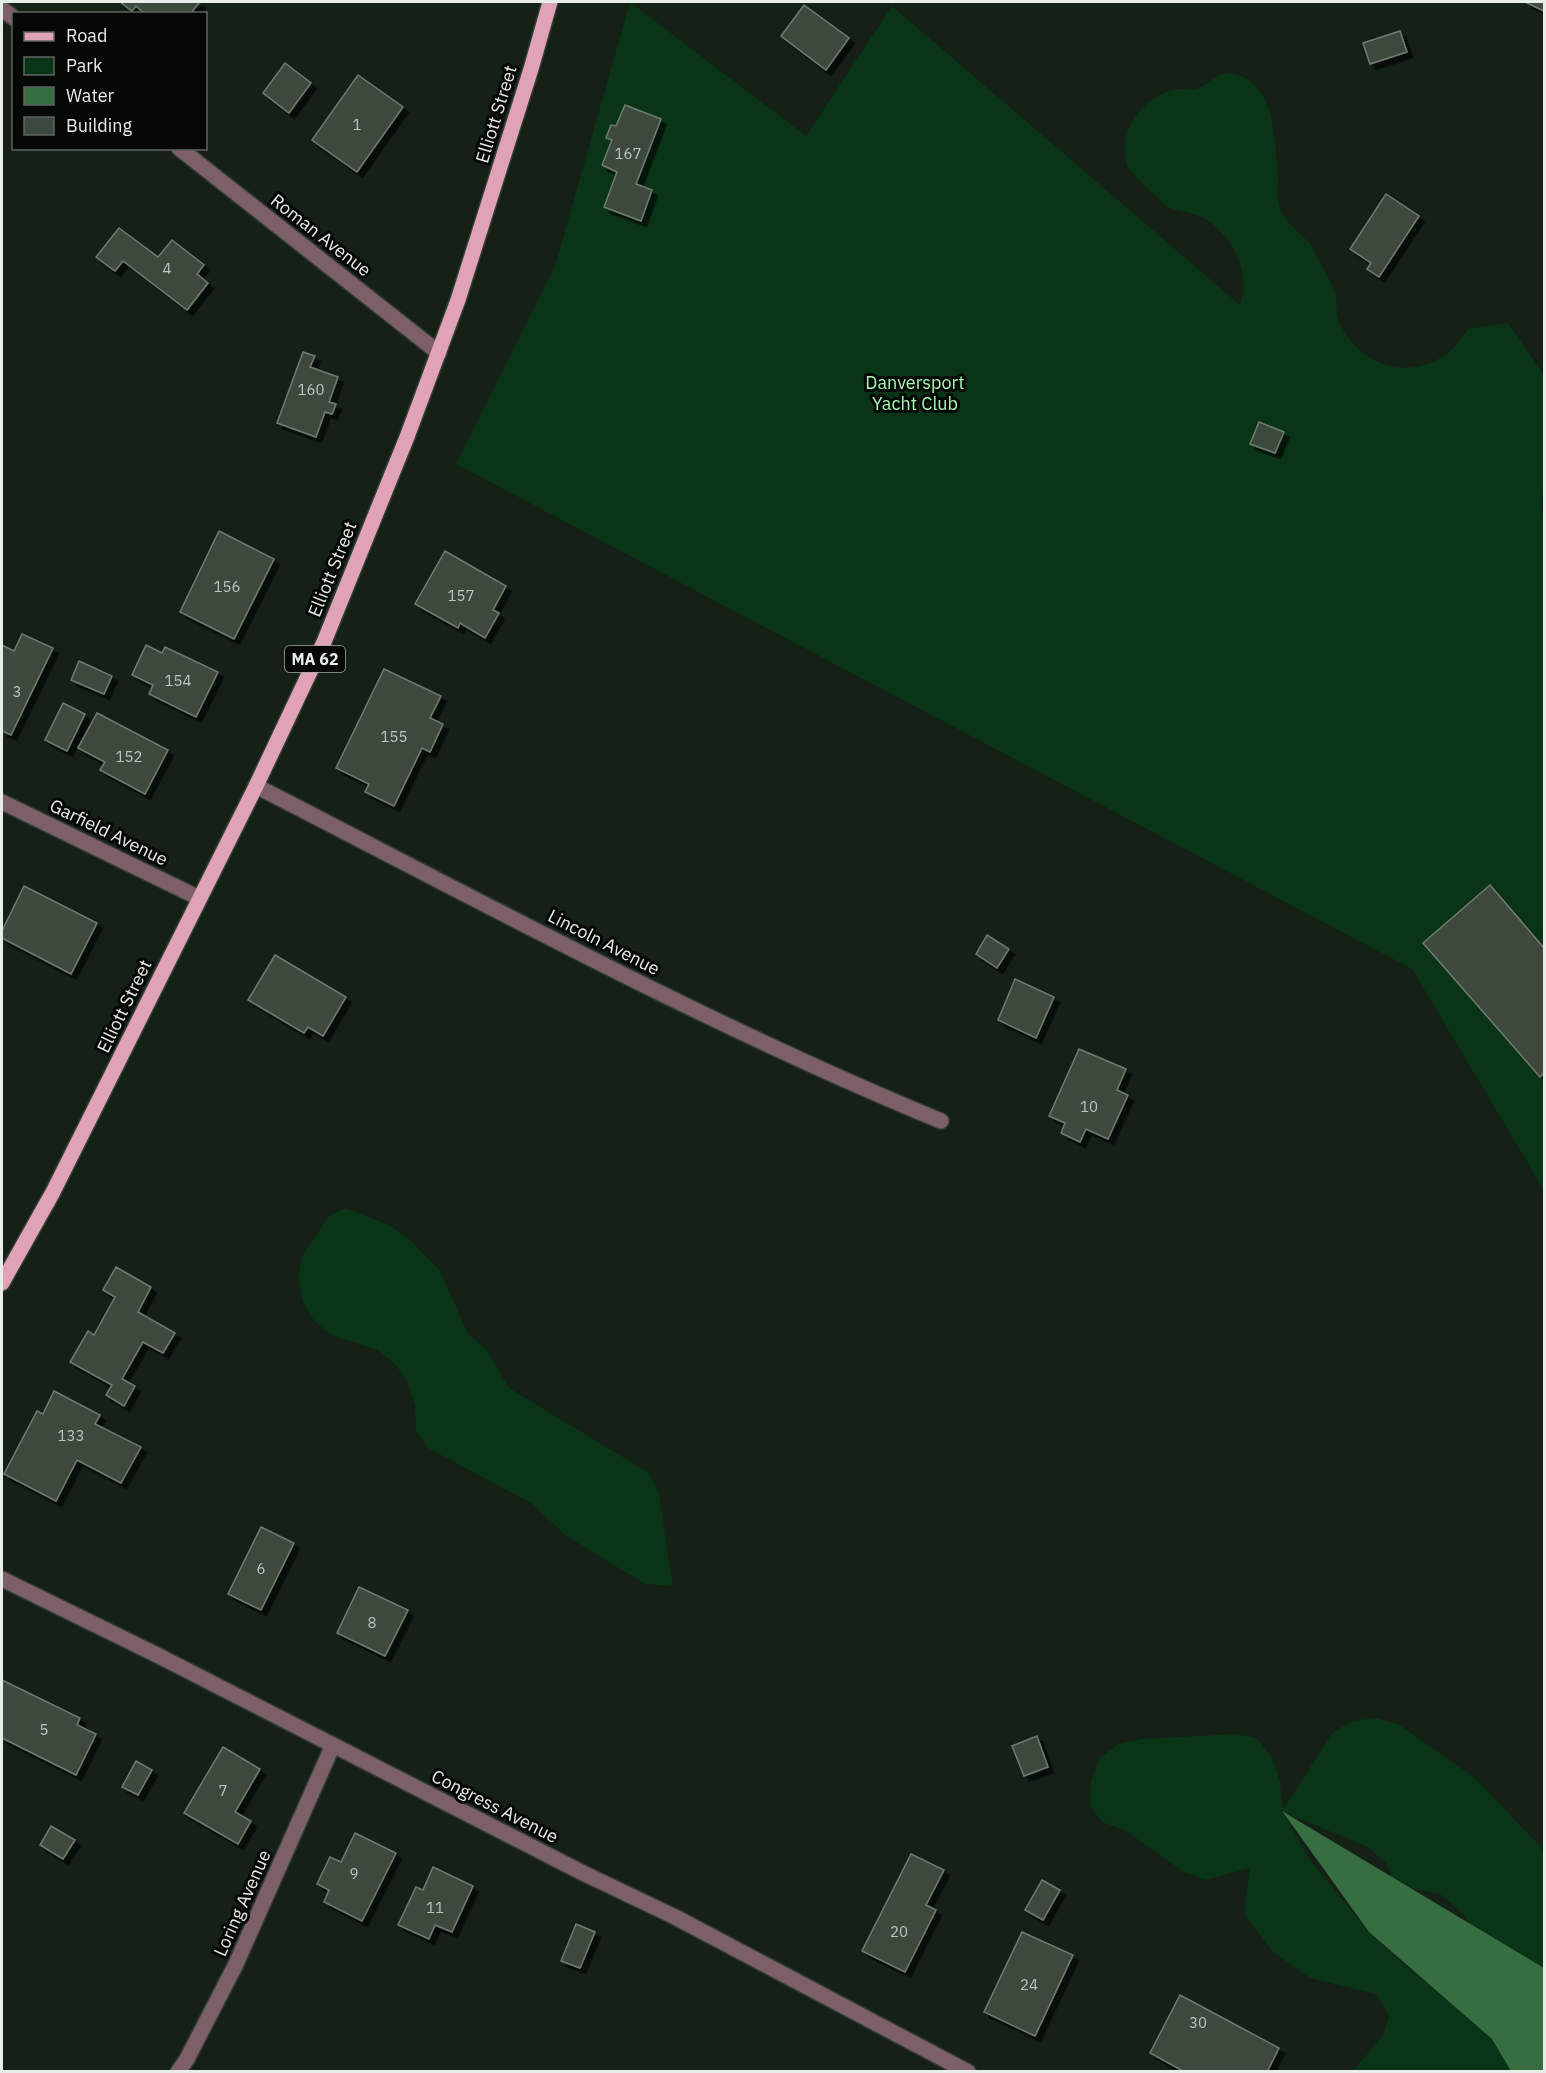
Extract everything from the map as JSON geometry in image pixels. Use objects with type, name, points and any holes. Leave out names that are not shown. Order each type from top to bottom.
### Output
[{"type":"main road","name":"Elliott Street","points":[[2,1283],[53,1192],[256,786],[324,642],[439,353],[496,181],[549,2]]},
{"type":"street","name":"Roman Avenue","points":[[182,150],[439,353]]},
{"type":"street","name":"Lincoln Avenue","points":[[256,786],[643,985],[777,1049],[941,1121]]},
{"type":"street","name":"Garfield Avenue","points":[[2,802],[199,898]]},
{"type":"street","name":"Congress Avenue","points":[[2,1579],[159,1656],[582,1873],[675,1917],[968,2072]]},
{"type":"street","name":"Loring Avenue","points":[[178,2072],[236,1964],[333,1745]]},
{"type":"green space","name":"Danversport Yacht Club","points":[[630,2],[806,136],[892,6],[1240,305],[1243,293],[1241,268],[1237,256],[1224,235],[1205,219],[1192,213],[1170,208],[1155,196],[1128,168],[1125,145],[1134,118],[1140,110],[1163,93],[1178,89],[1199,88],[1223,74],[1242,76],[1250,81],[1263,96],[1270,114],[1277,160],[1280,208],[1287,221],[1310,243],[1334,290],[1339,321],[1351,342],[1380,363],[1403,368],[1415,367],[1432,362],[1446,354],[1468,329],[1508,323],[1544,375],[1544,483],[1541,507],[1544,517],[1544,1190],[1412,969],[456,464],[555,266]]},
{"type":"green space","points":[[345,1208],[389,1225],[408,1238],[440,1271],[468,1334],[487,1350],[509,1388],[649,1473],[659,1494],[673,1586],[645,1584],[565,1535],[531,1503],[428,1448],[416,1431],[415,1406],[408,1383],[395,1364],[376,1349],[333,1336],[315,1322],[303,1302],[298,1279],[302,1256],[328,1217]]},
{"type":"green space","points":[[1376,1718],[1398,1724],[1474,1777],[1539,1845],[1544,1854],[1544,1986],[1488,1946],[1458,1909],[1440,1894],[1395,1885],[1386,1863],[1368,1847],[1283,1812],[1310,1860],[1369,1932],[1403,1964],[1477,2022],[1514,2071],[1353,2071],[1384,2034],[1389,2015],[1376,1994],[1310,1978],[1272,1951],[1244,1914],[1250,1868],[1205,1880],[1184,1872],[1126,1831],[1102,1822],[1090,1805],[1091,1781],[1099,1759],[1118,1744],[1141,1739],[1237,1734],[1258,1739],[1272,1758],[1280,1781],[1283,1810],[1332,1733],[1352,1721]]},
{"type":"water","points":[[1282,1811],[1544,1968],[1544,2071],[1511,2071],[1492,2039],[1369,1932]]},
{"type":"building","points":[[120,2],[200,2],[192,12],[143,12],[136,6],[132,11]]},
{"type":"building","points":[[1525,2],[1544,2],[1544,11]]},
{"type":"building","points":[[804,5],[849,38],[826,70],[781,36]]},
{"type":"building","points":[[1400,31],[1407,52],[1370,64],[1363,43]]},
{"type":"building","points":[[285,63],[311,83],[289,113],[263,93]]},
{"type":"building","points":[[358,75],[403,107],[357,172],[312,140]]},
{"type":"building","points":[[625,105],[661,119],[636,184],[652,190],[641,221],[604,207],[617,172],[602,165],[612,140],[606,138],[611,125],[616,126]]},
{"type":"building","points":[[1386,194],[1419,216],[1379,277],[1367,269],[1371,263],[1350,249]]},
{"type":"building","points":[[119,228],[158,257],[172,240],[204,265],[197,274],[208,283],[187,310],[123,261],[115,271],[96,257]]},
{"type":"building","points":[[303,352],[315,356],[310,367],[338,377],[329,402],[336,404],[332,414],[325,412],[316,437],[277,423]]},
{"type":"building","points":[[1259,422],[1284,432],[1275,453],[1250,444]]},
{"type":"building","points":[[219,531],[274,559],[234,639],[180,612]]},
{"type":"building","points":[[445,551],[506,586],[493,610],[499,613],[485,638],[460,623],[458,628],[415,604]]},
{"type":"building","points":[[22,634],[53,648],[11,735],[2,731],[2,645],[14,651]]},
{"type":"building","points":[[146,645],[162,653],[165,647],[218,672],[196,717],[149,694],[153,685],[132,675]]},
{"type":"building","points":[[79,661],[112,676],[104,694],[71,680]]},
{"type":"building","points":[[384,669],[441,696],[430,718],[443,724],[430,752],[422,748],[394,806],[365,792],[369,784],[336,768]]},
{"type":"building","points":[[63,703],[85,714],[67,751],[45,740]]},
{"type":"building","points":[[97,713],[168,750],[145,794],[100,770],[105,762],[78,748]]},
{"type":"building","points":[[1490,885],[1544,948],[1544,1073],[1540,1077],[1423,943]]},
{"type":"building","points":[[24,886],[97,923],[71,974],[2,938],[2,931]]},
{"type":"building","points":[[987,935],[1009,949],[997,968],[976,954]]},
{"type":"building","points":[[275,955],[346,997],[323,1036],[308,1027],[304,1033],[248,1000]]},
{"type":"building","points":[[1015,979],[1054,997],[1036,1038],[998,1020]]},
{"type":"building","points":[[1079,1049],[1126,1069],[1117,1090],[1128,1095],[1108,1139],[1086,1129],[1080,1142],[1061,1133],[1065,1123],[1049,1116]]},
{"type":"building","points":[[116,1267],[151,1287],[138,1312],[175,1333],[163,1353],[143,1342],[122,1379],[135,1386],[124,1406],[106,1395],[112,1385],[70,1362],[88,1331],[94,1335],[115,1297],[103,1290]]},
{"type":"building","points":[[54,1391],[100,1415],[95,1424],[141,1447],[121,1483],[77,1460],[56,1501],[4,1474],[37,1411],[43,1414]]},
{"type":"building","points":[[261,1527],[294,1543],[261,1610],[228,1594]]},
{"type":"building","points":[[359,1587],[408,1610],[385,1656],[337,1633]]},
{"type":"building","points":[[2,1680],[80,1718],[77,1725],[96,1734],[76,1775],[2,1738]]},
{"type":"building","points":[[1037,1736],[1048,1767],[1024,1776],[1012,1746]]},
{"type":"building","points":[[223,1747],[260,1769],[235,1812],[251,1821],[238,1844],[184,1813]]},
{"type":"building","points":[[136,1761],[152,1770],[138,1795],[122,1787]]},
{"type":"building","points":[[51,1826],[75,1840],[63,1859],[40,1845]]},
{"type":"building","points":[[355,1833],[396,1853],[362,1921],[324,1902],[329,1890],[317,1884],[330,1857],[341,1862]]},
{"type":"building","points":[[911,1854],[944,1870],[926,1905],[936,1910],[905,1972],[862,1951]]},
{"type":"building","points":[[433,1867],[473,1886],[452,1932],[435,1925],[429,1939],[398,1925],[416,1887],[423,1890]]},
{"type":"building","points":[[1042,1880],[1060,1890],[1043,1920],[1025,1910]]},
{"type":"building","points":[[576,1924],[595,1932],[580,1968],[561,1961]]},
{"type":"building","points":[[1022,1932],[1073,1955],[1035,2036],[984,2012]]},
{"type":"building","points":[[1180,1995],[1279,2048],[1267,2072],[1185,2072],[1150,2053]]}]
